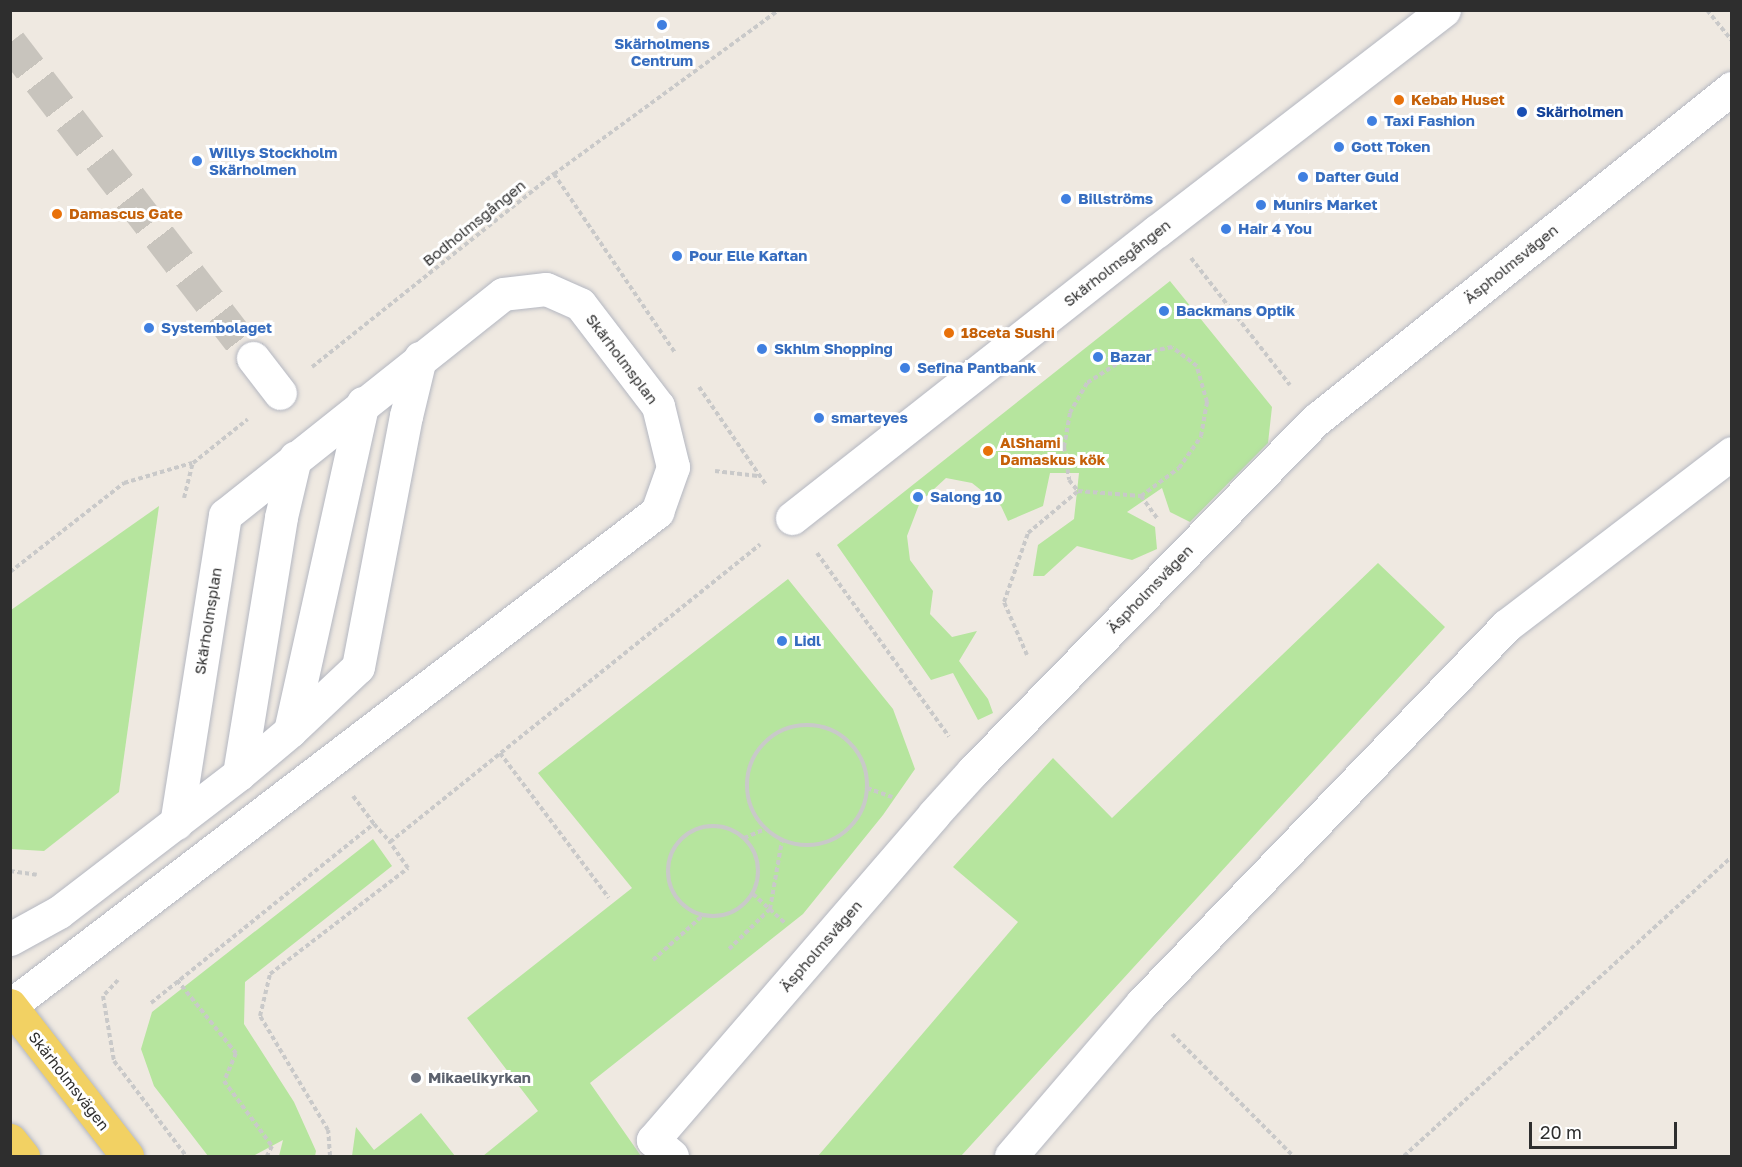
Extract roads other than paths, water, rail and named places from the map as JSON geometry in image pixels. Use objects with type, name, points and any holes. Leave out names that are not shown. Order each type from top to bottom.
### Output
[{"type":"main road","name":"Skärholmsvägen","points":[[11,1005],[127,1156]]},
{"type":"main road","points":[[10,1140],[23,1156]]},
{"type":"street","name":"Skärholmsgången","points":[[792,518],[1147,238],[1443,10]]},
{"type":"street","name":"Äspholmsvägen","points":[[672,1156],[653,1140],[973,771],[1317,419],[1731,88]]},
{"type":"street","name":"Skärholmsplan","points":[[11,1005],[657,512],[673,467],[658,406],[580,304],[546,289],[503,294],[225,515],[176,823]]},
{"type":"street","points":[[253,358],[280,393]]},
{"type":"street","points":[[10,939],[59,912],[239,774],[290,732],[358,667],[406,416],[420,358]]},
{"type":"street","points":[[290,732],[363,403]]},
{"type":"street","points":[[1011,1156],[1142,1003],[1508,625],[1731,453]]},
{"type":"street","points":[[239,774],[281,517],[295,458]]},
{"type":"tunnel","points":[[10,42],[253,358]]},
{"type":"place","name":"Skärholmens Centrum","points":[[662,25]]},
{"type":"place","name":"Kebab Huset","points":[[1399,100]]},
{"type":"place","name":"Skärholmen","points":[[1522,112]]},
{"type":"place","name":"Taxi Fashion","points":[[1372,121]]},
{"type":"place","name":"Gott Token","points":[[1339,147]]},
{"type":"place","name":"Willys Stockholm Skärholmen","points":[[197,161]]},
{"type":"place","name":"Dafter Guld","points":[[1303,177]]},
{"type":"place","name":"Billströms","points":[[1066,199]]},
{"type":"place","name":"Munirs Market","points":[[1261,205]]},
{"type":"place","name":"Damascus Gate","points":[[57,214]]},
{"type":"place","name":"Hair 4 You","points":[[1226,229]]},
{"type":"place","name":"Pour Elle Kaftan","points":[[677,256]]},
{"type":"place","name":"Backmans Optik","points":[[1164,311]]},
{"type":"place","name":"Systembolaget","points":[[149,328]]},
{"type":"place","name":"18ceta Sushi","points":[[949,333]]},
{"type":"place","name":"Skhlm Shopping","points":[[762,349]]},
{"type":"place","name":"Bazar","points":[[1098,357]]},
{"type":"place","name":"Sefina Pantbank","points":[[905,368]]},
{"type":"place","name":"smarteyes","points":[[819,418]]},
{"type":"place","name":"AlShami Damaskus kök","points":[[988,451]]},
{"type":"place","name":"Salong 10","points":[[918,497]]},
{"type":"place","name":"Lidl","points":[[782,641]]},
{"type":"place","name":"Mikaelikyrkan","points":[[416,1078]]}]
